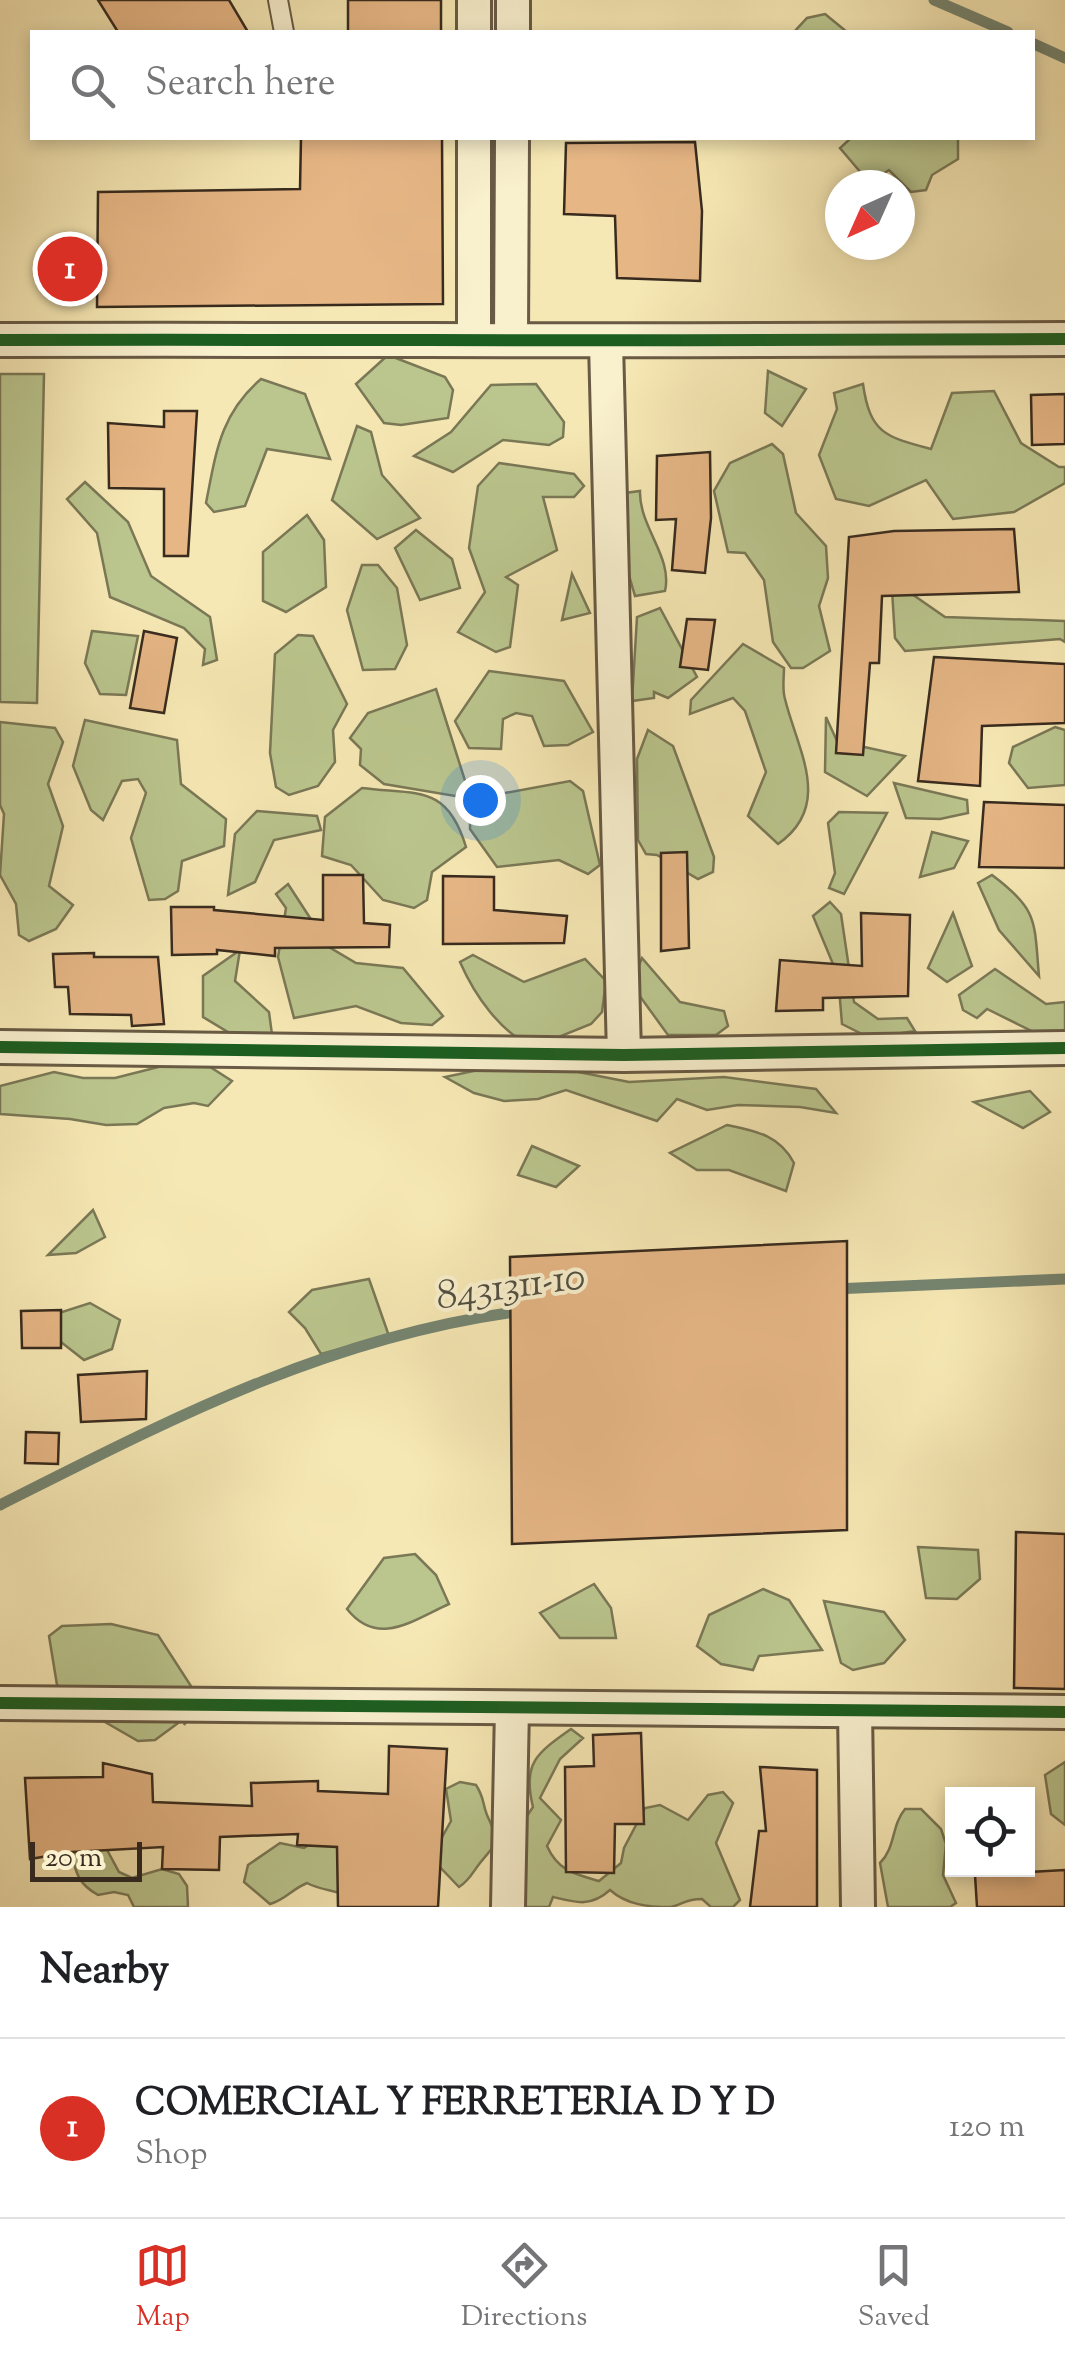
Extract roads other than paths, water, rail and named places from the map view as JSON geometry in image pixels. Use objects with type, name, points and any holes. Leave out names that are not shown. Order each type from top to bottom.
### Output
[{"type":"street","points":[[474,0],[474,30]]},
{"type":"street","points":[[513,0],[513,30]]},
{"type":"street","points":[[474,140],[474,339]]},
{"type":"street","points":[[511,340],[512,140]]},
{"type":"street","points":[[0,340],[474,339],[606,343],[1065,339]]},
{"type":"street","points":[[606,343],[624,1055]]},
{"type":"street","points":[[0,1047],[624,1055],[1065,1048]]},
{"type":"street","points":[[0,1704],[1065,1712]]},
{"type":"street","points":[[508,1907],[512,1708]]},
{"type":"street","points":[[855,1710],[858,1907]]},
{"type":"lane","points":[[278,0],[284,30]]},
{"type":"waterway","points":[[934,0],[1003,30]]},
{"type":"waterway","points":[[1035,44],[1065,58]]},
{"type":"waterway","name":"8431311-10","points":[[834,1289],[1065,1279]]},
{"type":"waterway","name":"8431311-10","points":[[0,1505],[189,1412],[317,1361],[451,1323],[522,1311]]},
{"type":"place","name":"COMERCIAL Y FERRETERIA D Y D","points":[[70,269]]}]
